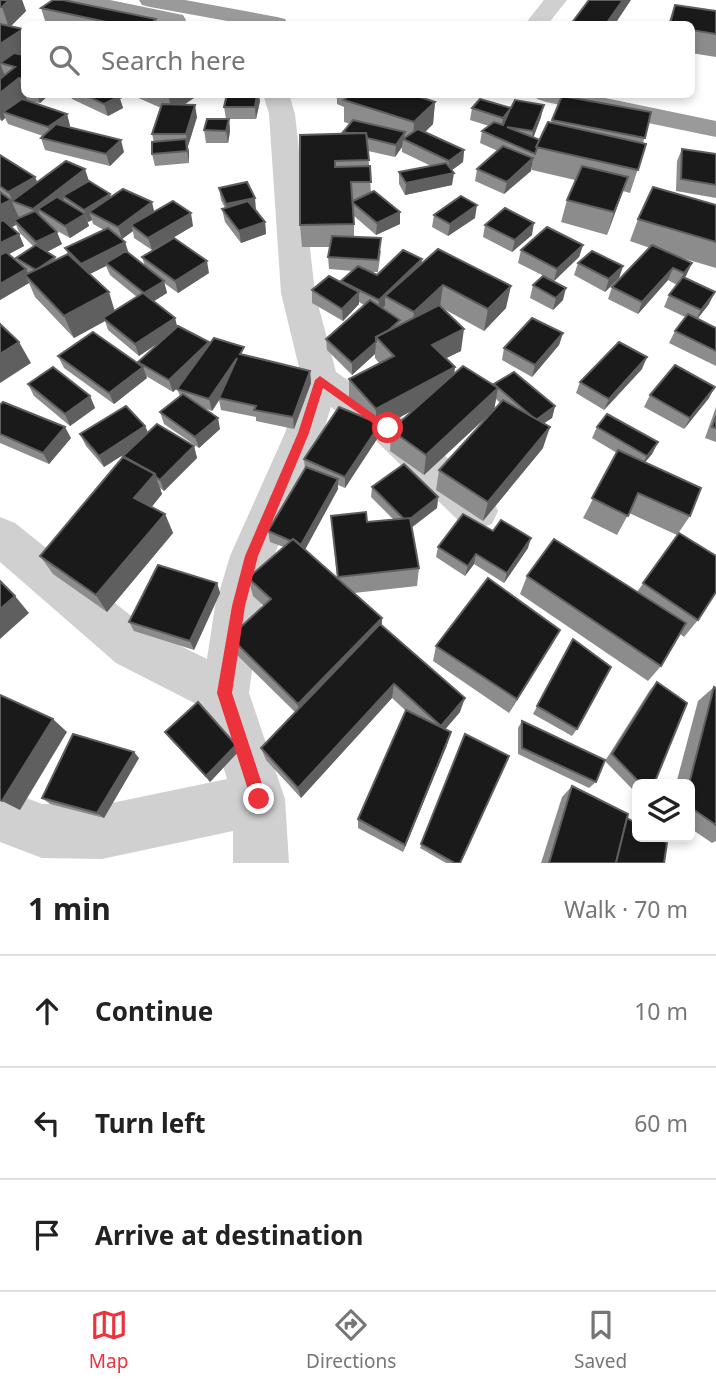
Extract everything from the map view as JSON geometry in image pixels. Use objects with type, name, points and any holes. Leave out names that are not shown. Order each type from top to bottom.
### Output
[{"type":"highway","points":[[150,0],[261,21]]},
{"type":"highway","points":[[70,3],[181,21]]},
{"type":"highway","points":[[565,98],[716,129]]},
{"type":"highway","points":[[655,98],[716,110]]},
{"type":"street","points":[[538,21],[556,0]]},
{"type":"street","points":[[261,863],[259,799],[225,693],[238,606],[252,556],[304,433],[320,380],[298,293],[282,114],[277,98]]},
{"type":"street","points":[[320,380],[388,428],[482,516]]},
{"type":"street","points":[[0,536],[133,647],[225,693]]},
{"type":"street","points":[[0,815],[42,831],[102,832],[259,799]]},
{"type":"building","points":[[0,0],[9,0],[0,7]]},
{"type":"building","points":[[53,0],[63,0],[156,19],[102,21],[41,8]]},
{"type":"building","points":[[589,0],[623,0],[608,21],[573,21]]},
{"type":"building","points":[[675,5],[716,11],[716,34],[695,31],[695,21],[671,21]]},
{"type":"building","points":[[0,24],[21,29],[21,30],[0,44]]},
{"type":"building","points":[[14,53],[21,54],[21,78],[0,93],[0,79],[15,67],[0,63]]},
{"type":"building","points":[[91,98],[116,98],[104,104]]},
{"type":"building","points":[[226,98],[256,98],[255,107],[224,107]]},
{"type":"building","points":[[423,98],[435,102],[414,122],[344,100]]},
{"type":"building","points":[[561,98],[651,112],[645,138],[552,120]]},
{"type":"building","points":[[22,99],[67,114],[48,127],[3,112]]},
{"type":"building","points":[[480,99],[511,108],[515,100],[544,105],[533,131],[507,127],[540,140],[535,154],[482,131],[494,122],[503,125],[510,109],[503,118],[472,108]]},
{"type":"building","points":[[162,104],[195,105],[186,134],[152,134]]},
{"type":"building","points":[[207,119],[229,119],[226,131],[204,130]]},
{"type":"building","points":[[353,120],[405,132],[396,145],[367,138],[366,133],[343,132]]},
{"type":"building","points":[[548,122],[646,144],[638,170],[536,147]]},
{"type":"building","points":[[56,124],[121,140],[106,154],[41,138]]},
{"type":"building","points":[[418,129],[464,150],[449,161],[403,139]]},
{"type":"building","points":[[366,133],[369,160],[335,161],[335,167],[370,166],[371,182],[351,182],[354,224],[300,225],[300,135]]},
{"type":"building","points":[[186,139],[187,151],[152,154],[152,142]]},
{"type":"building","points":[[503,146],[533,158],[507,182],[477,169]]},
{"type":"building","points":[[682,149],[716,154],[716,185],[681,179]]},
{"type":"building","points":[[0,155],[35,177],[8,192],[0,186]]},
{"type":"building","points":[[66,161],[85,169],[33,209],[12,201]]},
{"type":"building","points":[[446,163],[454,173],[406,183],[399,172]]},
{"type":"building","points":[[582,166],[628,177],[614,212],[567,200]]},
{"type":"building","points":[[89,181],[110,194],[84,210],[63,196]]},
{"type":"building","points":[[247,182],[255,198],[226,204],[219,188]]},
{"type":"building","points":[[653,187],[716,205],[716,242],[638,219]]},
{"type":"building","points":[[123,189],[152,202],[118,227],[89,212]]},
{"type":"building","points":[[374,191],[400,212],[377,223],[353,203]]},
{"type":"building","points":[[0,192],[11,200],[0,205]]},
{"type":"building","points":[[461,196],[477,205],[450,224],[434,215]]},
{"type":"building","points":[[57,197],[85,214],[65,226],[38,209]]},
{"type":"building","points":[[173,201],[191,213],[148,238],[131,225]]},
{"type":"building","points":[[248,201],[265,222],[239,231],[222,209]]},
{"type":"building","points":[[505,208],[534,223],[515,240],[485,225]]},
{"type":"building","points":[[35,211],[57,232],[36,242],[14,220]]},
{"type":"building","points":[[3,220],[19,234],[0,243],[0,222]]},
{"type":"building","points":[[547,227],[583,245],[557,269],[521,250]]},
{"type":"building","points":[[108,228],[125,242],[81,264],[65,248]]},
{"type":"building","points":[[332,236],[381,238],[378,260],[328,257]]},
{"type":"building","points":[[174,238],[207,261],[175,281],[142,257]]},
{"type":"building","points":[[36,245],[55,257],[36,270],[16,258]]},
{"type":"building","points":[[652,245],[692,263],[684,273],[673,268],[642,302],[612,287]]},
{"type":"building","points":[[438,249],[511,286],[488,309],[443,285],[414,312],[385,296]]},
{"type":"building","points":[[403,250],[422,259],[379,300],[341,281],[358,266],[377,275]]},
{"type":"building","points":[[126,251],[164,281],[144,293],[106,263]]},
{"type":"building","points":[[592,251],[623,266],[609,279],[578,263]]},
{"type":"building","points":[[6,252],[26,269],[0,284],[0,255]]},
{"type":"building","points":[[68,254],[109,292],[64,316],[25,275]]},
{"type":"building","points":[[329,276],[359,292],[342,309],[312,290]]},
{"type":"building","points":[[543,276],[566,288],[556,298],[533,285]]},
{"type":"building","points":[[683,277],[715,292],[701,310],[669,295]]},
{"type":"building","points":[[143,293],[175,318],[135,344],[103,318]]},
{"type":"building","points":[[370,300],[400,320],[376,337],[376,342],[352,363],[326,339]]},
{"type":"building","points":[[439,305],[464,329],[432,345],[455,367],[376,409],[349,379],[394,356],[376,337]]},
{"type":"building","points":[[688,314],[716,328],[716,351],[675,331]]},
{"type":"building","points":[[532,318],[563,333],[535,365],[504,348]]},
{"type":"building","points":[[0,324],[19,342],[0,354]]},
{"type":"building","points":[[178,326],[209,342],[169,380],[138,362]]},
{"type":"building","points":[[93,332],[143,367],[109,393],[58,356]]},
{"type":"building","points":[[214,338],[244,347],[240,354],[310,371],[293,417],[254,410],[256,406],[219,398],[237,358],[209,399],[177,389]]},
{"type":"building","points":[[619,342],[647,357],[609,399],[580,382]]},
{"type":"building","points":[[675,365],[715,387],[690,418],[650,395]]},
{"type":"building","points":[[463,366],[498,388],[426,455],[391,430]]},
{"type":"building","points":[[53,367],[90,396],[65,414],[28,384]]},
{"type":"building","points":[[514,372],[555,406],[536,420],[494,384]]},
{"type":"building","points":[[183,394],[218,418],[195,437],[160,412]]},
{"type":"building","points":[[503,400],[550,427],[488,502],[439,470]]},
{"type":"building","points":[[3,402],[65,427],[43,453],[0,434],[0,405]]},
{"type":"building","points":[[126,406],[145,426],[99,456],[80,434]]},
{"type":"building","points":[[339,407],[380,424],[345,477],[304,459]]},
{"type":"building","points":[[607,414],[658,442],[647,456],[597,427]]},
{"type":"building","points":[[157,424],[194,446],[160,480],[155,474],[123,456]]},
{"type":"building","points":[[618,450],[701,488],[690,516],[638,493],[628,516],[592,498]]},
{"type":"building","points":[[123,457],[155,474],[134,498],[165,514],[96,595],[40,556]]},
{"type":"building","points":[[404,464],[438,497],[410,519],[404,519],[372,487]]},
{"type":"building","points":[[306,467],[338,479],[301,545],[293,539],[291,541],[268,531]]},
{"type":"building","points":[[366,512],[367,522],[410,518],[419,568],[338,577],[331,516]]},
{"type":"building","points":[[463,514],[493,531],[501,520],[531,538],[507,573],[476,554],[468,566],[438,547]]},
{"type":"building","points":[[679,533],[716,556],[716,592],[698,620],[643,583]]},
{"type":"building","points":[[293,539],[382,618],[298,704],[230,637],[271,599],[248,578]]},
{"type":"building","points":[[554,539],[686,623],[661,666],[527,576]]},
{"type":"building","points":[[158,565],[217,583],[190,641],[129,622]]},
{"type":"building","points":[[488,578],[560,630],[517,699],[436,646]]},
{"type":"building","points":[[0,581],[15,596],[0,609]]},
{"type":"building","points":[[380,624],[465,698],[441,726],[394,684],[298,788],[261,748]]},
{"type":"building","points":[[573,639],[611,667],[577,729],[537,706]]},
{"type":"building","points":[[657,682],[687,703],[656,779],[636,779],[612,754]]},
{"type":"building","points":[[714,687],[716,825],[695,810],[695,779],[690,779]]},
{"type":"building","points":[[0,695],[53,719],[2,801],[0,800]]},
{"type":"building","points":[[198,702],[236,745],[206,776],[165,732]]},
{"type":"building","points":[[406,710],[451,732],[405,845],[358,819]]},
{"type":"building","points":[[522,721],[605,760],[596,782],[522,748]]},
{"type":"building","points":[[73,734],[134,752],[97,813],[42,798]]},
{"type":"building","points":[[465,734],[509,756],[460,863],[455,863],[421,844]]},
{"type":"building","points":[[572,786],[628,814],[616,863],[549,863]]},
{"type":"building","points":[[627,818],[632,821],[632,842],[667,843],[664,863],[616,863]]},
{"type":"route","points":[[259,799],[225,693],[238,606],[252,556],[304,433],[320,380],[388,428]]}]
